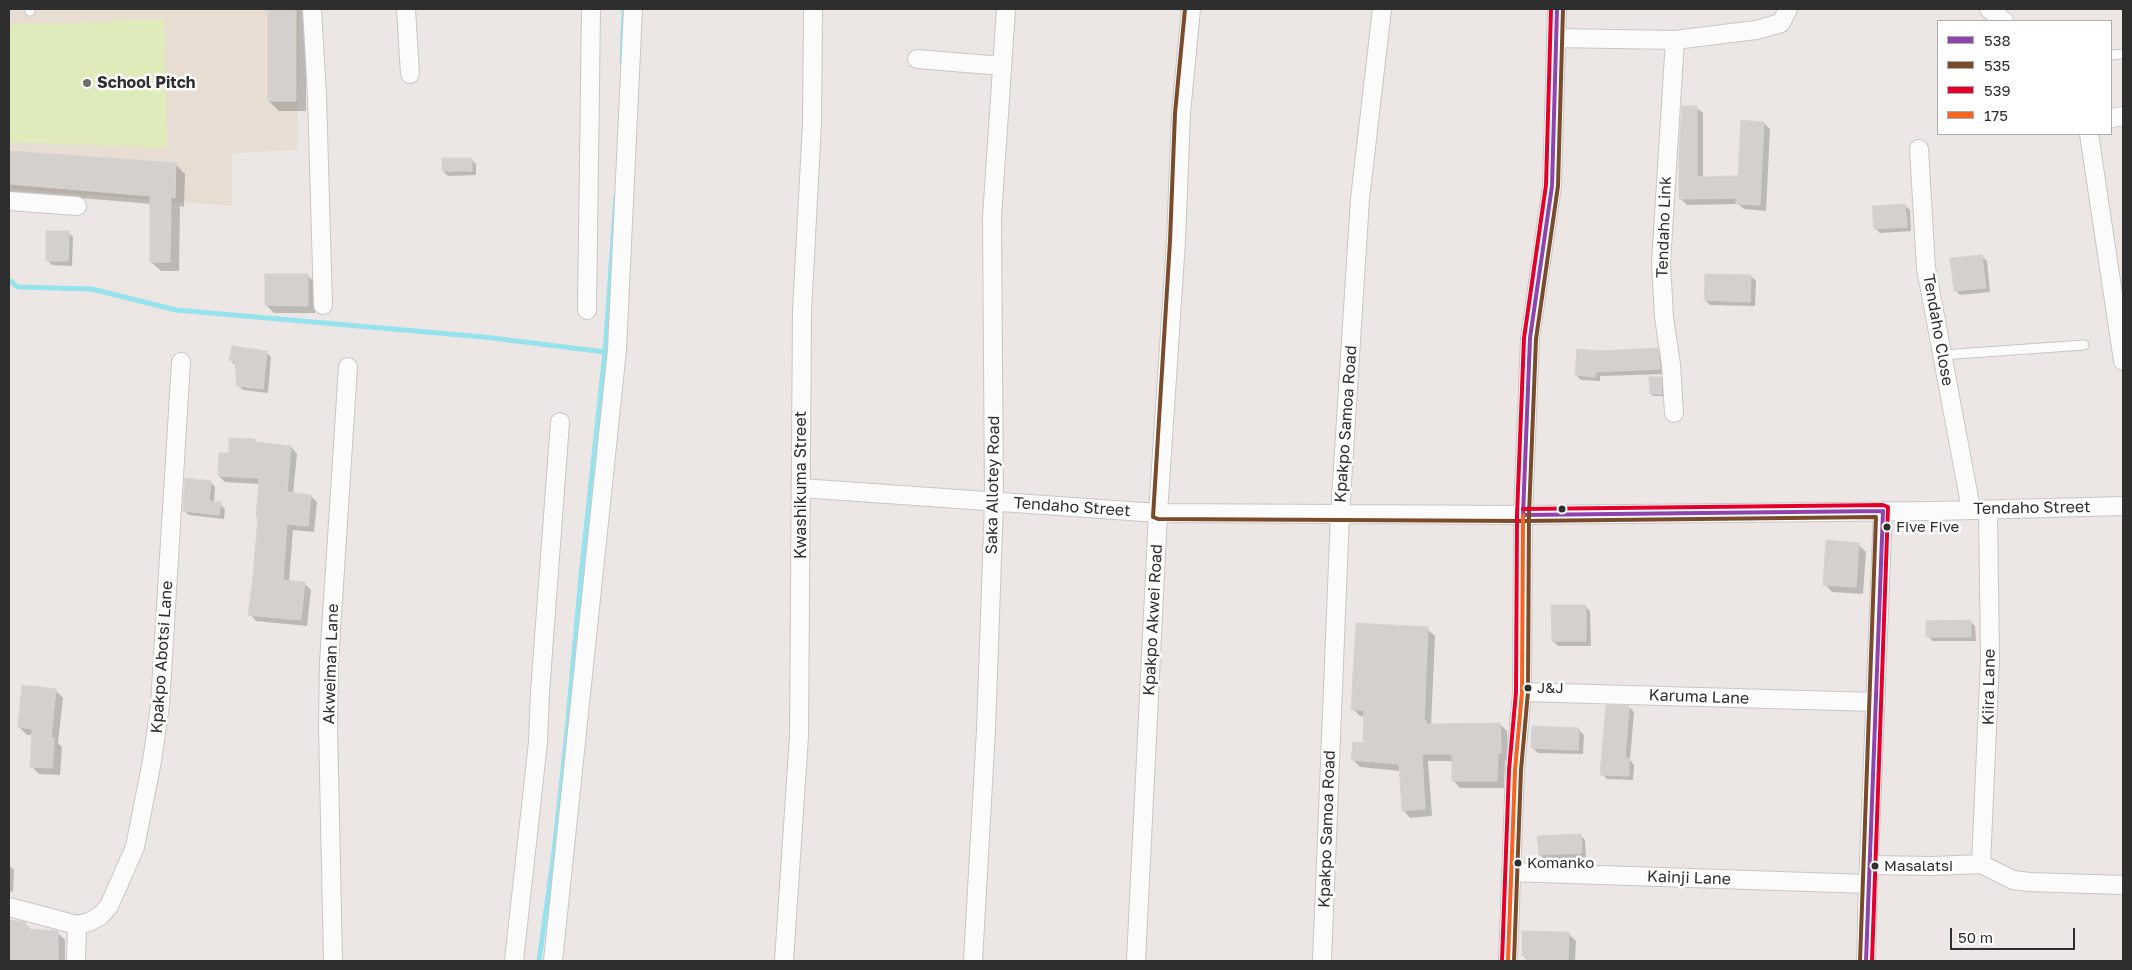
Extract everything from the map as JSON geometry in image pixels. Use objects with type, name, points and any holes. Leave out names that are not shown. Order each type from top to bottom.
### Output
[{"type":"street","points":[[312,9],[317,96],[323,305]]},
{"type":"street","points":[[406,9],[410,74]]},
{"type":"street","points":[[586,310],[591,9]]},
{"type":"street","points":[[553,961],[616,350],[633,9]]},
{"type":"street","name":"Kwashikuma Street","points":[[784,961],[798,736],[802,311],[812,124],[814,9]]},
{"type":"street","name":"Saka Allotey Road","points":[[973,961],[986,730],[994,502],[992,217],[1006,9]]},
{"type":"street","name":"Kpakpo Akwei Road","points":[[1136,961],[1158,513],[1176,241],[1181,113],[1190,9]]},
{"type":"street","name":"Kpakpo Samoa Road","points":[[1322,961],[1340,514],[1360,199],[1382,9]]},
{"type":"street","points":[[1508,961],[1515,770],[1522,692],[1523,515],[1530,338],[1552,186],[1557,9]]},
{"type":"street","points":[[1556,38],[1675,40],[1772,26],[1781,23],[1788,9]]},
{"type":"street","points":[[1990,9],[2003,20]]},
{"type":"street","name":"Tendaho Link","points":[[1674,413],[1671,365],[1664,316],[1661,263],[1675,40]]},
{"type":"street","points":[[917,59],[1002,66]]},
{"type":"street","points":[[2089,135],[2123,357]]},
{"type":"street","name":"Tendaho Close","points":[[1919,149],[1926,268],[1942,354],[1979,509]]},
{"type":"street","points":[[9,201],[77,206]]},
{"type":"street","name":"Kpakpo Abotsi Lane","points":[[77,925],[89,922],[100,916],[109,906],[121,883],[135,846],[152,761],[160,705],[180,362]]},
{"type":"street","name":"Akweiman Lane","points":[[333,961],[328,726],[329,662],[348,367]]},
{"type":"street","points":[[514,961],[538,742],[540,683],[560,422]]},
{"type":"street","name":"Tendaho Street","points":[[801,488],[1158,513],[1523,515],[2123,506]]},
{"type":"street","name":"Kiira Lane","points":[[1979,509],[1990,660],[1981,864]]},
{"type":"street","points":[[1866,961],[1883,511]]},
{"type":"street","name":"Karuma Lane","points":[[1522,692],[1876,702]]},
{"type":"street","points":[[1869,865],[1933,866],[1981,864],[2013,880],[2123,885]]},
{"type":"street","name":"Kainji Lane","points":[[1511,872],[1868,884]]},
{"type":"street","points":[[9,907],[77,925],[76,961]]},
{"type":"lane","points":[[1942,354],[2084,345]]},
{"type":"shaded area","points":[[9,9],[299,9],[297,150],[232,153],[232,206],[9,189]]},
{"type":"green space","name":"School Pitch","points":[[164,19],[167,148],[9,142],[9,25]]},
{"type":"building","points":[[268,9],[296,9],[296,101],[268,101]]},
{"type":"building","points":[[1682,106],[1697,106],[1697,177],[1738,176],[1741,120],[1764,122],[1760,205],[1736,204],[1736,198],[1679,199]]},
{"type":"building","points":[[9,151],[176,163],[175,198],[171,197],[170,262],[150,262],[150,196],[9,184]]},
{"type":"building","points":[[442,158],[472,158],[472,171],[442,171]]},
{"type":"building","points":[[1905,204],[1907,227],[1874,229],[1872,206]]},
{"type":"building","points":[[46,231],[69,231],[68,261],[46,261]]},
{"type":"building","points":[[1982,255],[1986,288],[1954,291],[1950,258]]},
{"type":"building","points":[[265,274],[308,274],[308,306],[265,305]]},
{"type":"building","points":[[1705,274],[1751,275],[1750,302],[1704,300]]},
{"type":"building","points":[[232,346],[267,351],[263,389],[237,386],[235,361],[229,360]]},
{"type":"building","points":[[1658,348],[1660,369],[1596,372],[1595,377],[1575,375],[1577,349],[1600,351]]},
{"type":"building","points":[[1649,377],[1661,377],[1662,394],[1650,394]]},
{"type":"building","points":[[229,438],[255,439],[255,442],[291,446],[287,492],[311,495],[308,526],[287,524],[283,580],[305,582],[301,620],[248,615],[258,517],[256,517],[259,478],[218,476],[219,453],[229,453]]},
{"type":"building","points":[[185,478],[211,481],[209,501],[221,502],[219,515],[183,511]]},
{"type":"building","points":[[1826,540],[1859,543],[1856,587],[1823,585]]},
{"type":"building","points":[[1551,605],[1586,605],[1586,641],[1552,641]]},
{"type":"building","points":[[1971,620],[1971,637],[1926,637],[1926,621]]},
{"type":"building","points":[[1356,623],[1428,627],[1424,720],[1426,720],[1426,724],[1500,723],[1501,753],[1498,753],[1497,781],[1452,781],[1452,754],[1422,754],[1425,809],[1402,811],[1399,764],[1351,760],[1353,742],[1363,743],[1364,710],[1351,710]]},
{"type":"building","points":[[22,685],[56,689],[51,738],[54,738],[52,768],[30,767],[32,729],[18,727]]},
{"type":"building","points":[[1606,705],[1629,706],[1625,758],[1629,758],[1629,776],[1600,775]]},
{"type":"building","points":[[1532,726],[1579,728],[1578,750],[1531,748]]},
{"type":"building","points":[[1581,834],[1582,853],[1539,855],[1537,836]]},
{"type":"building","points":[[9,920],[25,922],[28,929],[58,931],[58,961],[9,961]]},
{"type":"building","points":[[1522,931],[1569,932],[1568,961],[1527,961],[1527,956],[1522,956]]},
{"type":"waterway","points":[[622,61],[624,9]]},
{"type":"waterway","points":[[539,961],[554,852],[566,741],[581,576],[605,352],[616,197]]},
{"type":"waterway","points":[[9,280],[18,287],[92,289],[176,310],[484,337],[605,352]]},
{"type":"transit line","name":"535","points":[[1185,9],[1175,113],[1170,241],[1153,517],[1158,519],[1523,521],[1876,517],[1860,961]]},
{"type":"transit line","name":"539","points":[[1502,961],[1509,770],[1516,692],[1517,515],[1524,338],[1546,185],[1551,9]]},
{"type":"transit line","name":"538","points":[[1523,515],[1530,338],[1552,186],[1557,9]]},
{"type":"transit line","name":"535","points":[[1514,961],[1521,770],[1528,692],[1529,515],[1536,339],[1558,186],[1563,9]]},
{"type":"transit line","name":"539","points":[[1523,509],[1883,505],[1888,507],[1872,961]]},
{"type":"transit line","name":"538","points":[[1523,515],[1883,511]]},
{"type":"transit line","name":"538","points":[[1866,961],[1883,511]]},
{"type":"transit line","name":"175","points":[[1508,961],[1515,770],[1522,692],[1523,515]]},
{"type":"place","name":"School Pitch","points":[[87,83]]},
{"type":"place","name":"Five Five","points":[[1887,527]]},
{"type":"place","name":"J&J","points":[[1528,688]]},
{"type":"place","name":"Komanko","points":[[1518,863]]},
{"type":"place","name":"Masalatsi","points":[[1875,866]]}]
